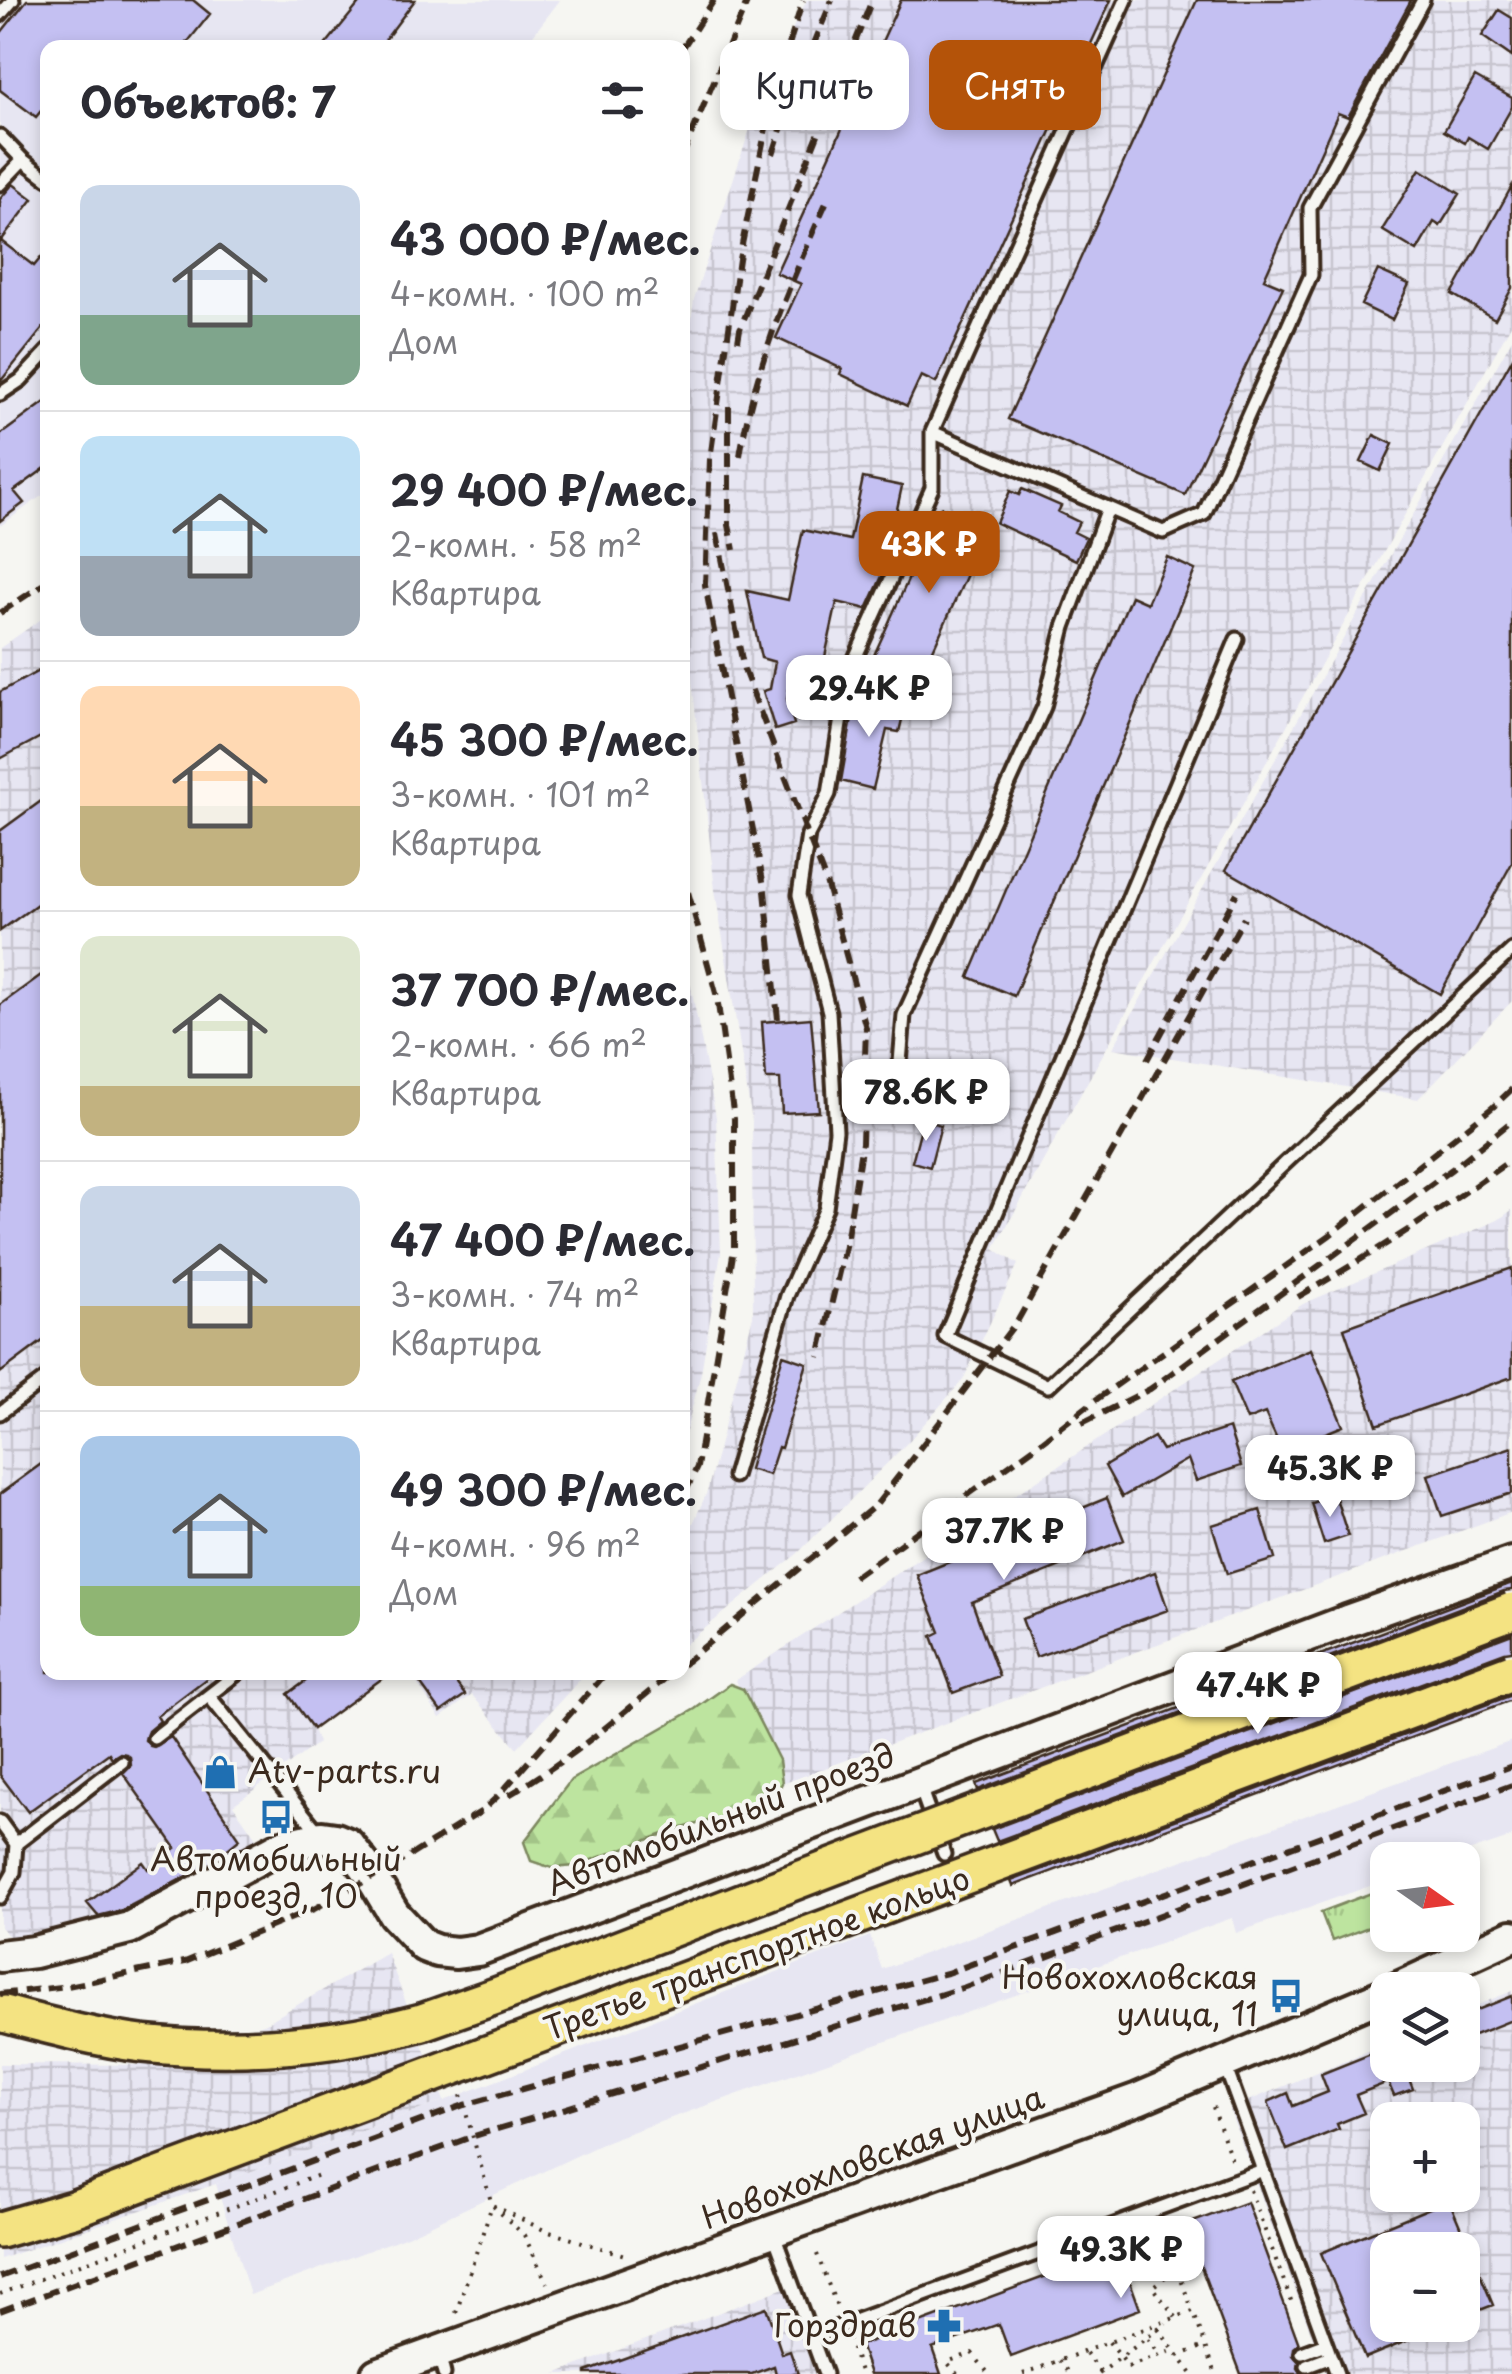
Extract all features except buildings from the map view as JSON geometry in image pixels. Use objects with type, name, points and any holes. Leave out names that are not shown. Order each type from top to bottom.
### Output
[{"type":"main road","name":"Третье транспортное кольцо","points":[[0,2013],[139,2044],[233,2049],[356,2038],[404,2026],[496,1996],[1512,1611]]},
{"type":"main road","name":"Третье транспортное кольцо","points":[[0,2230],[73,2210],[1512,1672]]},
{"type":"street","name":"Автомобильный проезд","points":[[322,1837],[348,1844],[394,1914],[424,1946],[456,1953],[478,1950],[1329,1628],[1512,1563]]},
{"type":"street","points":[[0,1956],[34,1952],[128,1928],[282,1846],[322,1837]]},
{"type":"street","name":"Новохохловская улица","points":[[1433,1972],[1512,1936]]},
{"type":"street","name":"Новохохловская улица","points":[[377,2374],[442,2364],[773,2232],[1138,2099],[1370,2000]]},
{"type":"lane","points":[[0,15],[13,0]]},
{"type":"lane","points":[[734,1476],[786,1296],[826,1208],[836,1131],[828,1012],[799,894],[808,835],[829,794],[848,674],[932,488],[932,432],[1126,0]]},
{"type":"lane","points":[[932,432],[1163,532],[1204,514],[1312,276],[1310,208],[1423,0]]},
{"type":"lane","points":[[0,136],[40,173]]},
{"type":"lane","points":[[0,184],[23,160]]},
{"type":"lane","points":[[0,394],[40,359]]},
{"type":"lane","points":[[898,1086],[904,1015],[1044,707],[1064,626],[1108,508]]},
{"type":"lane","points":[[1237,639],[944,1336],[1048,1386],[1512,950]]},
{"type":"lane","points":[[0,1413],[40,1383]]},
{"type":"lane","points":[[154,1738],[229,1680]]},
{"type":"lane","points":[[209,1696],[322,1837]]},
{"type":"lane","points":[[16,1844],[122,1762]]},
{"type":"lane","points":[[919,1783],[944,1854]]},
{"type":"lane","points":[[0,1822],[16,1844],[14,1872],[0,1897]]},
{"type":"lane","points":[[1224,2063],[1338,2374]]},
{"type":"lane","points":[[811,2336],[1263,2170]]},
{"type":"lane","points":[[773,2232],[825,2374]]},
{"type":"lane","points":[[1306,2351],[1326,2344]]},
{"type":"lane","points":[[1307,2366],[1331,2357]]},
{"type":"path","points":[[459,2089],[492,2206],[524,2235],[547,2283]]},
{"type":"path","points":[[1212,2107],[1306,2351]]},
{"type":"path","points":[[0,2294],[320,2174]]},
{"type":"path","points":[[492,2206],[546,2231],[628,2256]]},
{"type":"path","points":[[456,2314],[492,2206]]},
{"type":"path","points":[[1172,2319],[1152,2286],[1176,2268],[1216,2374]]},
{"type":"path","points":[[1023,2374],[1038,2372],[1060,2360],[1192,2311]]},
{"type":"path","points":[[1084,2351],[1100,2373],[1172,2319]]},
{"type":"path","points":[[1158,2329],[1192,2374]]},
{"type":"path","points":[[1147,2337],[1160,2355]]},
{"type":"path","points":[[1109,2342],[1134,2374]]},
{"type":"path","points":[[1178,2356],[1205,2346]]},
{"type":"path","points":[[1128,2367],[1174,2350]]},
{"type":"path","points":[[957,2374],[948,2362],[972,2352],[989,2374]]},
{"type":"path","points":[[1060,2360],[1070,2374]]},
{"type":"shaded area","points":[[0,0],[560,0],[529,40],[40,40],[40,497],[0,526]]},
{"type":"shaded area","points":[[807,0],[1512,0],[1512,323],[994,1249],[1018,1264],[963,1380],[908,1442],[797,1554],[690,1640],[690,1530],[707,1492],[753,1316],[752,1121],[715,890],[690,663],[690,329],[694,299],[750,130],[909,130],[909,40],[787,40]]},
{"type":"shaded area","points":[[1512,339],[1512,1001],[1418,1099],[1113,1048]]},
{"type":"shaded area","points":[[40,620],[40,1680],[308,1680],[288,1695],[313,1729],[318,1743],[233,1805],[258,1841],[176,1895],[114,1929],[20,1948],[0,1927],[0,648]]},
{"type":"shaded area","points":[[690,982],[716,1117],[721,1253],[690,1416]]},
{"type":"shaded area","points":[[1512,1210],[1512,1512],[777,1786],[736,1680],[1303,1304],[1498,1220]]},
{"type":"shaded area","points":[[415,1680],[580,1680],[517,1748],[472,1695],[440,1718]]},
{"type":"shaded area","points":[[1512,1741],[1512,1837],[1480,1848],[1480,1842],[1370,1842],[1370,1886],[1236,1933],[1232,1918],[612,2139],[407,2236],[250,2295],[216,2184],[444,2101],[870,1936],[882,1969]]},
{"type":"shaded area","points":[[387,1953],[444,2101],[0,2259],[0,2064],[159,2065],[266,2023]]},
{"type":"shaded area","points":[[1512,1991],[1512,2374],[1326,2374],[1229,2109],[1370,2050],[1370,2082],[1480,2082],[1480,2004]]},
{"type":"shaded area","points":[[784,2288],[815,2374],[555,2374]]},
{"type":"green space","points":[[730,1684],[743,1689],[779,1760],[782,1783],[772,1803],[672,1831],[575,1866],[552,1868],[531,1861],[524,1842],[571,1780],[695,1709]]},
{"type":"green space","points":[[1370,1893],[1370,1926],[1332,1941],[1321,1912]]},
{"type":"railway","points":[[688,40],[714,0]]},
{"type":"railway","points":[[690,138],[748,0]]},
{"type":"railway","points":[[778,1019],[765,891],[705,585],[710,459],[739,259],[772,99],[803,0]]},
{"type":"railway","points":[[773,154],[832,0]]},
{"type":"railway","points":[[738,341],[872,0]]},
{"type":"railway","points":[[740,456],[764,358],[826,203]]},
{"type":"railway","points":[[729,406],[729,525],[734,550]]},
{"type":"railway","points":[[717,533],[744,670],[826,882],[866,1028],[862,1143],[846,1242],[819,1357]]},
{"type":"railway","points":[[0,613],[40,586]]},
{"type":"railway","points":[[1147,1060],[1237,893]]},
{"type":"railway","points":[[690,899],[717,997],[734,1119],[734,1249],[697,1467],[690,1482]]},
{"type":"railway","points":[[690,1658],[877,1504],[1018,1320],[1244,918]]},
{"type":"railway","points":[[854,1577],[1330,1235],[1512,1089]]},
{"type":"railway","points":[[1082,1423],[1150,1389],[1512,1121]]},
{"type":"railway","points":[[1298,1297],[1407,1231],[1512,1159]]},
{"type":"railway","points":[[0,1994],[68,1986],[185,1962],[314,1909],[482,1811],[600,1680]]},
{"type":"railway","points":[[509,1795],[573,1752],[663,1680]]},
{"type":"railway","points":[[0,2277],[464,2105],[947,1973],[1512,1766]]},
{"type":"railway","points":[[0,2311],[474,2136],[965,1987],[1512,1785]]},
{"type":"place","name":"Atv-parts.ru","points":[[220,1772]]},
{"type":"place","name":"Автомобильный проезд, 10","points":[[276,1817]]},
{"type":"place","name":"Новохохловская улица, 11","points":[[1286,1996]]},
{"type":"place","name":"Горздрав","points":[[944,2326]]}]
